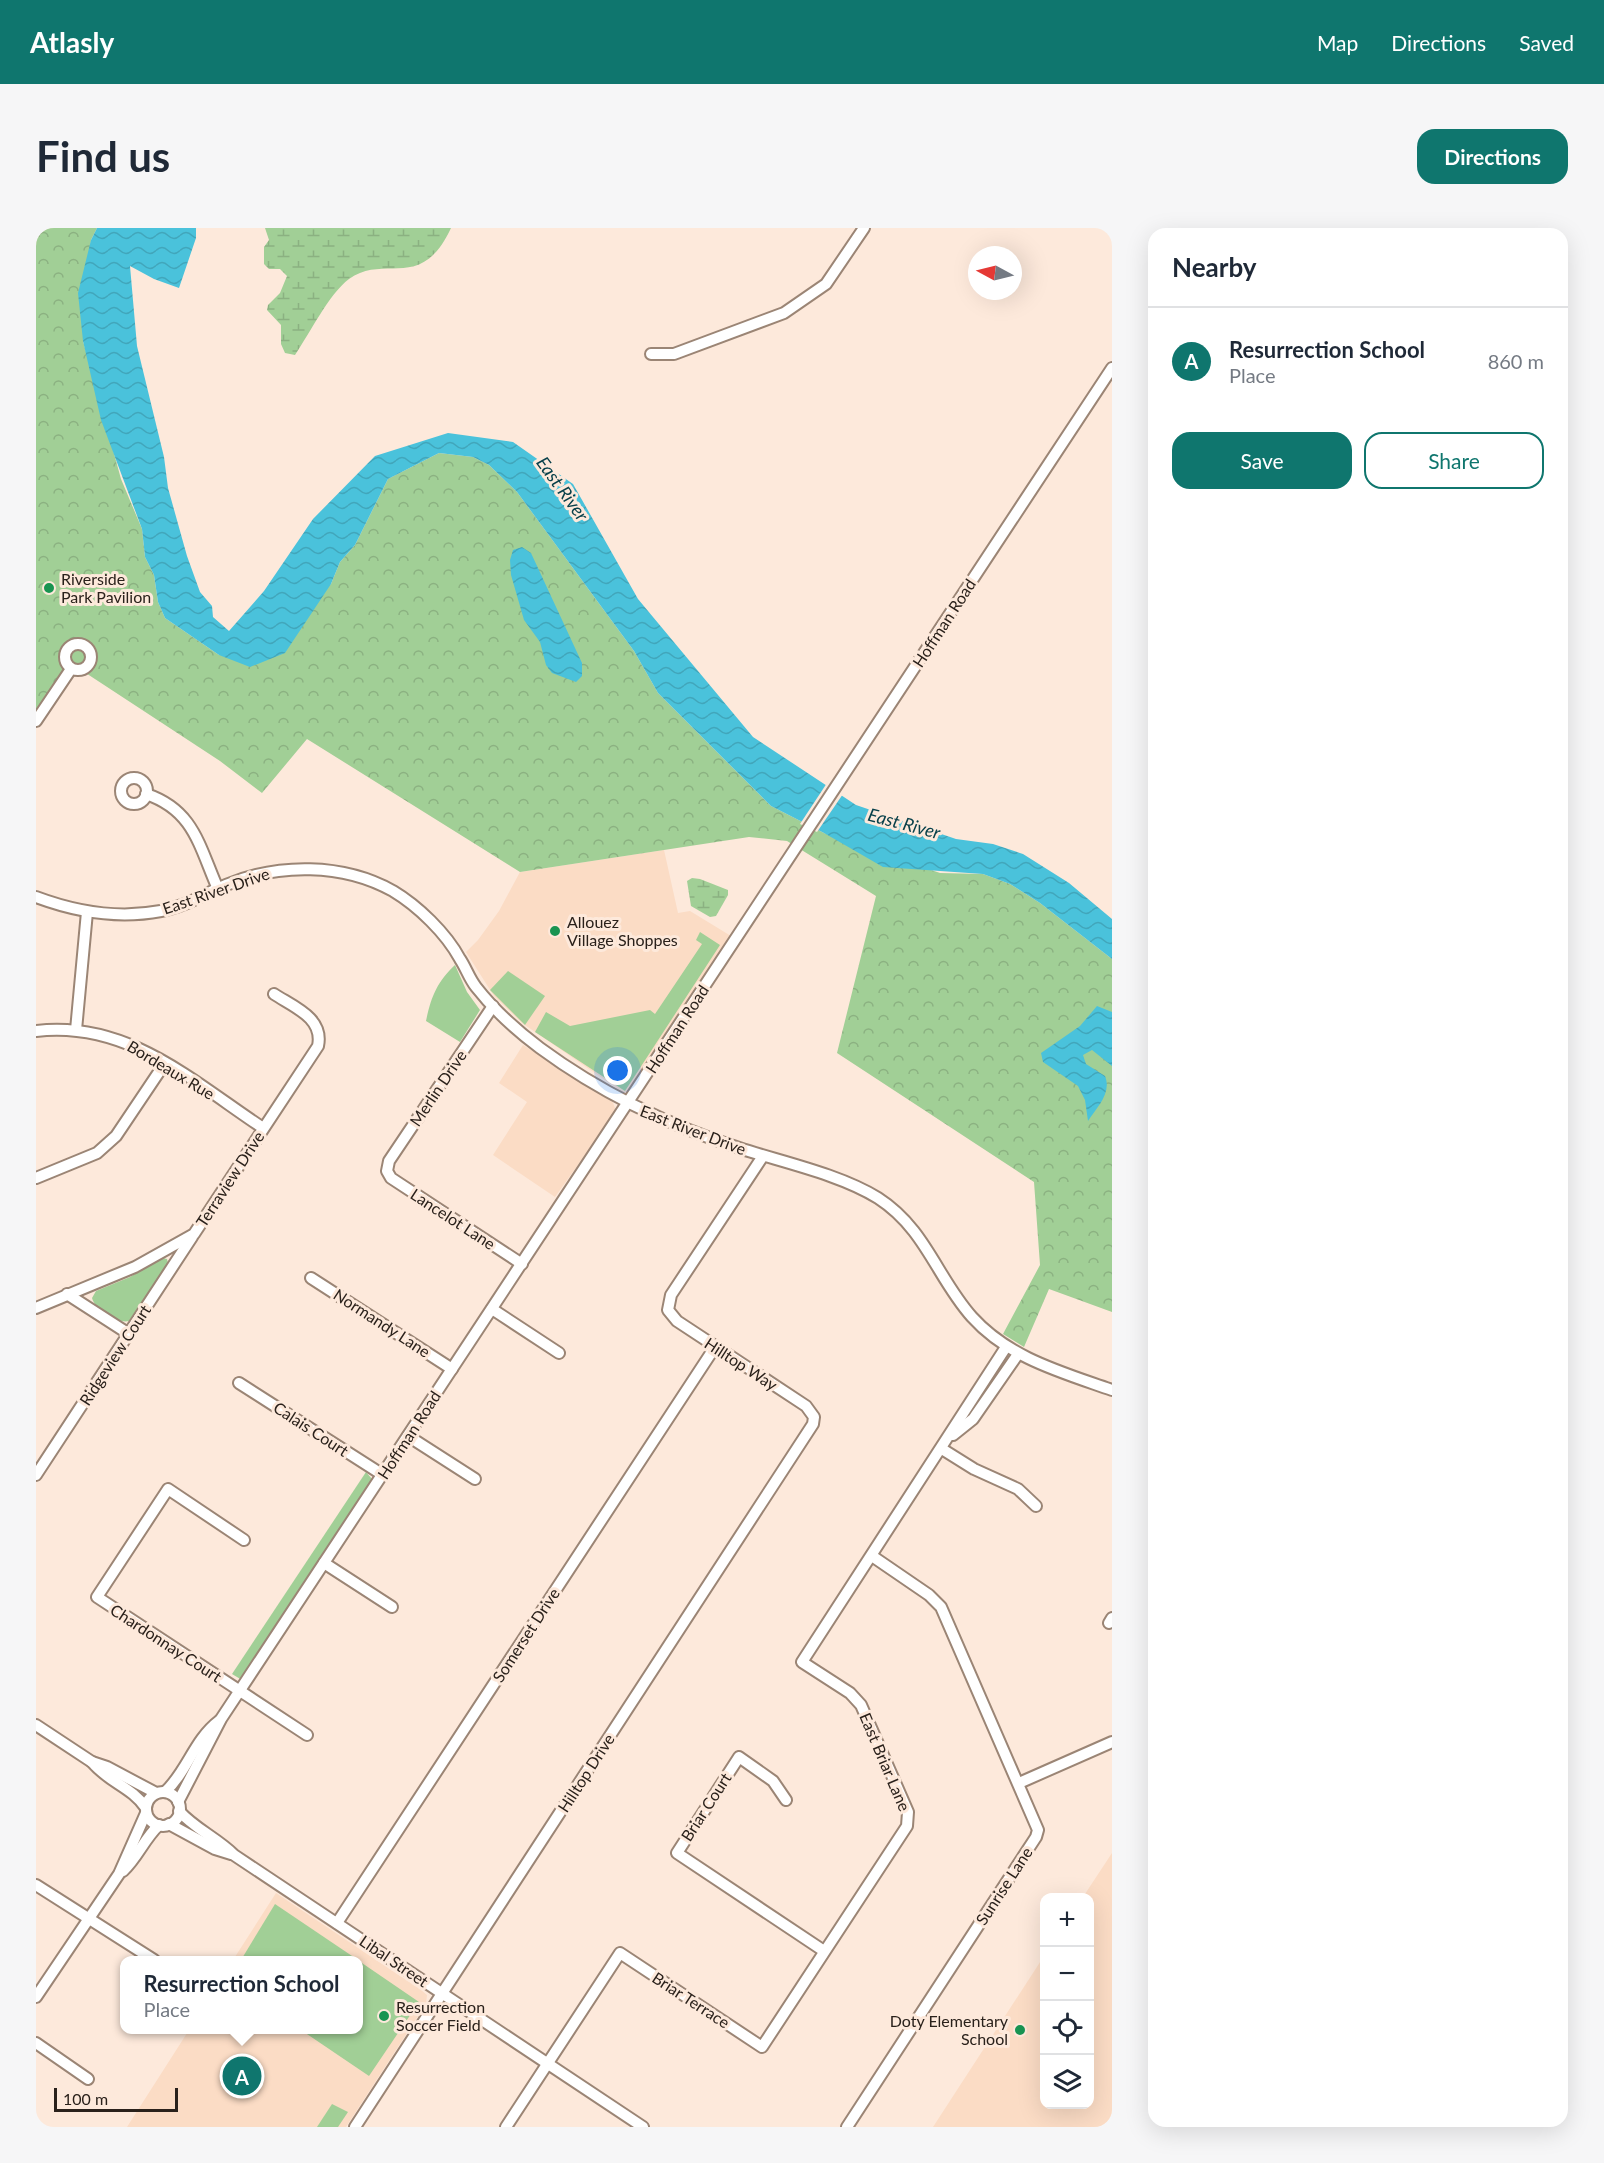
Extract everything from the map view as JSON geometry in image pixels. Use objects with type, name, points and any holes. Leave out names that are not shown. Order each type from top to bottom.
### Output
[{"type":"street","points":[[651,354],[674,354],[784,313],[826,284],[864,228]]},
{"type":"street","name":"Hoffman Road","points":[[178,1806],[221,1719],[1112,368]]},
{"type":"street","points":[[36,721],[71,669]]},
{"type":"street","points":[[146,794],[171,804],[186,819],[218,889]]},
{"type":"street","name":"East River Drive","points":[[36,897],[69,909],[87,912],[135,914],[162,911],[191,903],[218,889],[262,872],[284,868],[338,873],[393,891],[444,935],[473,984],[493,1006],[543,1050],[627,1104],[876,1197],[901,1216],[923,1242],[973,1318],[1006,1347],[1018,1354],[1112,1390]]},
{"type":"street","points":[[76,1030],[87,912]]},
{"type":"street","name":"Terraview Drive","points":[[36,1308],[135,1267],[194,1234],[318,1046],[321,1034],[314,1021],[274,994]]},
{"type":"street","name":"Merlin Drive","points":[[387,1171],[389,1161],[493,1006]]},
{"type":"street","name":"Bordeaux Rue","points":[[36,1031],[76,1030],[120,1039],[165,1063],[264,1128]]},
{"type":"street","points":[[36,1178],[72,1166],[103,1148],[116,1136],[165,1063]]},
{"type":"street","name":"Hilltop Way","points":[[763,1156],[672,1294],[668,1310],[676,1321],[806,1406],[814,1417]]},
{"type":"street","name":"Lancelot Lane","points":[[387,1171],[391,1178],[522,1264]]},
{"type":"street","name":"Ridgeview Court","points":[[36,1475],[194,1234]]},
{"type":"street","name":"Normandy Lane","points":[[311,1278],[453,1369]]},
{"type":"street","points":[[67,1294],[129,1335]]},
{"type":"street","points":[[492,1309],[559,1353]]},
{"type":"street","name":"Somerset Drive","points":[[338,1923],[715,1347]]},
{"type":"street","name":"East Briar Lane","points":[[762,2047],[909,1821],[908,1812],[861,1705],[849,1693],[802,1662],[950,1437],[1006,1347]]},
{"type":"street","name":"East Briar Lane","points":[[950,1437],[973,1419],[1018,1354]]},
{"type":"street","name":"Calais Court","points":[[239,1383],[382,1475]]},
{"type":"street","name":"Hilltop Drive","points":[[355,2127],[810,1431],[814,1417]]},
{"type":"street","points":[[408,1436],[475,1479]]},
{"type":"street","points":[[942,1449],[974,1469],[1018,1489],[1036,1506]]},
{"type":"street","name":"Chardonnay Court","points":[[240,1691],[97,1597],[168,1489],[244,1539]]},
{"type":"street","name":"Sunrise Lane","points":[[847,2127],[1036,1837],[1038,1827],[941,1607],[929,1594],[872,1556]]},
{"type":"street","points":[[324,1563],[392,1607]]},
{"type":"street","points":[[240,1691],[308,1734]]},
{"type":"street","name":"Hoffman Road","points":[[160,1793],[181,1776],[206,1733],[221,1719]]},
{"type":"street","points":[[36,1725],[92,1762],[160,1793],[173,1795],[178,1806],[176,1819],[148,1835],[133,1862],[119,1874]]},
{"type":"street","points":[[1019,1783],[1112,1742]]},
{"type":"street","name":"Briar Court","points":[[786,1800],[773,1781],[740,1757],[677,1853],[824,1951]]},
{"type":"street","points":[[92,1762],[103,1775],[130,1791],[146,1810],[151,1821],[164,1825]]},
{"type":"street","points":[[36,1997],[119,1874],[149,1799],[160,1793]]},
{"type":"street","name":"Libal Street","points":[[178,1806],[189,1822],[220,1841],[234,1856]]},
{"type":"street","name":"Libal Street","points":[[164,1825],[234,1856],[643,2127]]},
{"type":"street","points":[[36,1885],[148,1956]]},
{"type":"street","name":"Briar Terrace","points":[[548,2063],[620,1953],[762,2047]]},
{"type":"street","points":[[36,2043],[88,2079]]},
{"type":"street","points":[[506,2127],[548,2063]]},
{"type":"shaded area","points":[[664,850],[678,913],[690,911],[731,936],[630,1090],[624,1093],[522,1023],[494,996],[466,952],[478,940],[499,911],[520,872]]},
{"type":"shaded area","points":[[523,1045],[612,1100],[615,1108],[615,1113],[555,1197],[493,1155],[527,1102],[499,1083]]},
{"type":"shaded area","name":"Doty Elementary School","points":[[1112,1853],[1112,2127],[933,2127],[1040,1962],[1040,2109],[1094,2109],[1094,1893],[1086,1893]]},
{"type":"shaded area","points":[[276,1893],[427,1995],[426,2004],[346,2127],[127,2127],[186,2034],[363,2034],[363,1956],[236,1956]]},
{"type":"green space","points":[[36,228],[97,228],[91,240],[83,341],[121,479],[142,529],[145,557],[154,575],[158,602],[165,618],[219,655],[331,584],[340,562],[355,545],[388,479],[439,453],[473,457],[489,465],[517,492],[634,651],[658,693],[771,806],[824,833],[940,873],[983,874],[1010,884],[1040,903],[1112,959],[1112,1312],[1049,1289],[1024,1347],[1003,1334],[1040,1265],[1034,1182],[837,1053],[876,896],[787,841],[749,837],[520,872],[307,739],[262,793],[220,761],[69,662],[36,711]]},
{"type":"green space","points":[[265,228],[451,228],[439,248],[427,260],[415,266],[376,269],[362,272],[349,279],[334,294],[295,355],[285,353],[281,344],[281,325],[267,310],[268,305],[280,293],[287,276],[280,269],[269,269],[264,264],[264,247],[269,240]]},
{"type":"green space","points":[[692,878],[728,890],[728,895],[716,916],[710,917],[691,906],[687,881]]},
{"type":"green space","points":[[700,932],[720,945],[625,1091],[535,1032],[546,1012],[570,1026],[650,1010],[655,1014],[702,944],[696,940]]},
{"type":"green space","points":[[455,965],[467,992],[480,1010],[460,1042],[426,1021],[436,990]]},
{"type":"green space","points":[[508,971],[545,996],[525,1025],[490,990]]},
{"type":"green space","points":[[163,1258],[167,1259],[168,1263],[129,1321],[113,1318],[97,1307],[92,1298],[96,1291],[130,1277]]},
{"type":"green space","points":[[366,1472],[372,1479],[242,1680],[232,1674]]},
{"type":"green space","points":[[275,1904],[352,1956],[243,1956]]},
{"type":"green space","name":"Resurrection Soccer Field","points":[[363,1964],[419,2002],[369,2076],[307,2034],[363,2034]]},
{"type":"green space","points":[[332,2104],[348,2112],[338,2127],[317,2127]]},
{"type":"water","name":"East River","points":[[97,228],[196,228],[196,238],[179,288],[154,279],[130,266],[137,346],[164,457],[168,488],[187,556],[200,592],[212,606],[213,617],[229,631],[264,591],[313,519],[375,456],[448,433],[513,442],[573,484],[638,599],[753,737],[856,805],[956,839],[993,844],[1023,854],[1069,883],[1112,919],[1112,959],[1040,903],[1010,884],[983,874],[883,867],[771,806],[658,693],[634,651],[517,492],[489,465],[473,457],[439,453],[388,479],[355,545],[340,562],[331,584],[285,653],[250,667],[219,655],[165,618],[158,602],[154,575],[145,557],[142,529],[101,420],[83,341],[78,293],[91,240]]},
{"type":"water","points":[[522,547],[531,553],[582,663],[582,676],[576,682],[552,673],[546,665],[540,642],[524,620],[511,575],[510,560],[513,550]]},
{"type":"water","points":[[1097,1006],[1112,1012],[1112,1066],[1092,1050],[1083,1055],[1086,1064],[1105,1076],[1107,1082],[1105,1094],[1088,1121],[1085,1100],[1078,1086],[1043,1062],[1041,1053],[1080,1026]]},
{"type":"pier","points":[[827,783],[843,794],[817,832],[800,824]]},
{"type":"place","name":"Riverside Park Pavilion","points":[[49,588]]},
{"type":"place","name":"Allouez Village Shoppes","points":[[555,931]]},
{"type":"place","name":"Resurrection Soccer Field","points":[[384,2016]]},
{"type":"place","name":"Doty Elementary School","points":[[1020,2030]]},
{"type":"place","name":"Resurrection School","points":[[242,2076]]}]
